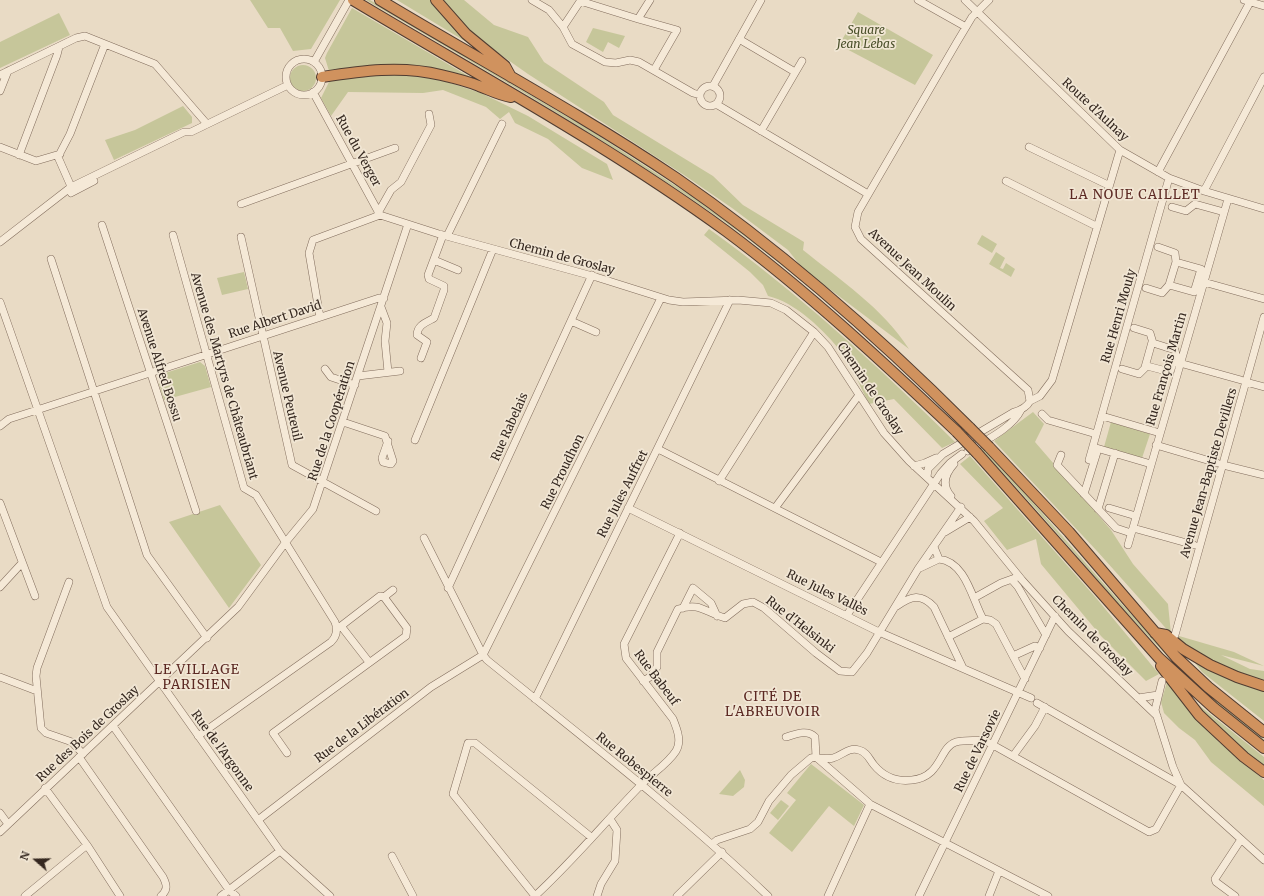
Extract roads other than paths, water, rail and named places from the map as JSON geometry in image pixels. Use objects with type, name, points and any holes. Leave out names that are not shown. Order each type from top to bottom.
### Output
[{"type":"highway","points":[[353,0],[630,166],[727,232],[847,330],[957,432],[977,453],[1159,658],[1214,708],[1264,748]]},
{"type":"highway","points":[[380,0],[512,78],[674,177],[766,245],[844,310],[923,380],[988,446],[1068,532],[1155,633],[1208,687],[1264,732]]},
{"type":"highway","points":[[436,0],[466,34],[505,66],[512,78]]},
{"type":"highway","points":[[322,77],[364,70],[388,69],[416,71],[440,74],[480,86],[497,94],[517,98]]},
{"type":"highway","points":[[1155,633],[1166,635],[1183,649],[1210,665],[1237,677],[1264,686]]},
{"type":"highway","points":[[1159,658],[1161,668],[1199,715],[1244,757],[1264,772]]},
{"type":"street","points":[[314,62],[349,0]]},
{"type":"street","points":[[532,0],[549,10],[563,27],[572,44],[605,62],[616,63],[630,60],[639,62],[693,93],[700,95]]},
{"type":"street","points":[[638,19],[650,0]]},
{"type":"street","points":[[761,0],[713,86],[703,89],[700,95],[701,101],[706,106],[716,104],[868,194]]},
{"type":"street","points":[[918,0],[966,27]]},
{"type":"street","name":"Route d'Aulnay","points":[[965,0],[978,11],[992,28],[1120,150],[1170,178],[1228,199],[1264,209]]},
{"type":"street","name":"Avenue Jean Moulin","points":[[989,0],[978,11],[966,27],[868,194],[856,217],[855,227],[861,239],[1028,390],[1030,401]]},
{"type":"street","points":[[563,27],[580,1],[677,30],[654,70]]},
{"type":"street","points":[[1158,172],[1247,1],[1264,6]]},
{"type":"street","points":[[0,75],[80,36],[85,36],[156,64],[207,124]]},
{"type":"street","points":[[739,39],[795,72]]},
{"type":"street","points":[[72,189],[58,157],[70,134],[105,44]]},
{"type":"street","points":[[19,155],[59,47]]},
{"type":"street","points":[[302,58],[314,62],[319,68],[322,77],[321,84],[313,92],[305,94],[297,93],[288,85],[285,77],[287,70],[293,62],[302,58]]},
{"type":"street","points":[[761,131],[802,61]]},
{"type":"street","points":[[0,91],[8,71]]},
{"type":"street","points":[[1204,191],[1264,77]]},
{"type":"street","points":[[0,242],[52,200],[72,189],[187,136],[191,132],[288,85]]},
{"type":"street","points":[[713,86],[718,90],[720,96],[716,104]]},
{"type":"street","name":"Rue du Verger","points":[[313,92],[381,215]]},
{"type":"street","points":[[320,317],[309,253],[313,240],[381,215],[391,190],[401,182],[431,125],[429,114]]},
{"type":"street","points":[[421,358],[427,342],[417,335],[417,330],[420,326],[434,318],[444,290],[444,286],[429,278],[428,275],[445,235],[502,124]]},
{"type":"street","points":[[1029,146],[1108,185]]},
{"type":"street","points":[[0,147],[38,161],[60,154]]},
{"type":"street","points":[[241,204],[395,148]]},
{"type":"street","points":[[914,466],[925,464],[1014,412],[1021,410],[1030,401],[1040,396],[1051,382],[1108,185],[1120,150]]},
{"type":"street","name":"Rue Henri Mouly","points":[[1089,460],[1095,448],[1096,434],[1170,178]]},
{"type":"street","points":[[1006,181],[1096,226]]},
{"type":"street","name":"Rue François Martin","points":[[1128,545],[1160,433],[1177,362],[1200,281],[1228,199]]},
{"type":"street","points":[[1172,207],[1186,211],[1195,204],[1224,212]]},
{"type":"street","name":"Chemin de Groslay","points":[[381,215],[493,249],[592,275],[661,298],[683,302],[730,300],[766,303],[780,306],[814,332],[828,347],[884,433],[914,466],[934,483],[945,495],[961,507],[1015,577],[1055,616],[1068,631],[1157,716],[1174,771],[1181,785],[1240,841],[1264,860]]},
{"type":"street","points":[[384,298],[408,224]]},
{"type":"street","name":"Avenue Alfred Bossu","points":[[102,225],[196,511]]},
{"type":"street","name":"Avenue des Martyrs de Châteaubriant","points":[[173,235],[244,488],[256,495],[338,628],[369,662]]},
{"type":"street","name":"Avenue Peuteuil","points":[[241,237],[262,337],[292,465],[323,484],[376,511]]},
{"type":"street","points":[[1146,288],[1162,293],[1169,285],[1176,262],[1175,253],[1158,247]]},
{"type":"street","points":[[415,440],[493,249]]},
{"type":"street","points":[[51,258],[148,555],[207,638]]},
{"type":"street","points":[[434,260],[458,270]]},
{"type":"street","points":[[1169,285],[1194,292],[1200,281],[1201,269],[1176,262]]},
{"type":"street","name":"Rue Rabelais","points":[[448,588],[592,275]]},
{"type":"street","points":[[1200,281],[1264,299]]},
{"type":"street","name":"Rue Albert David","points":[[0,426],[9,420],[37,410],[320,317],[379,298],[384,298]]},
{"type":"street","name":"Rue de la Coopération","points":[[285,543],[313,509],[323,484],[384,298]]},
{"type":"street","name":"Rue Proudhon","points":[[483,655],[661,298]]},
{"type":"street","name":"Rue Jules Auffret","points":[[535,699],[730,300]]},
{"type":"street","name":"Rue de l'Argonne","points":[[0,302],[89,560],[107,607],[280,851],[330,896]]},
{"type":"street","points":[[381,307],[387,323],[385,341],[388,372]]},
{"type":"street","name":"Avenue Jean-Baptiste Devillers","points":[[1175,635],[1243,381],[1264,317]]},
{"type":"street","points":[[571,321],[596,332]]},
{"type":"street","points":[[1122,370],[1139,374],[1145,368],[1152,342],[1150,333],[1134,328]]},
{"type":"street","points":[[719,481],[814,332]]},
{"type":"street","points":[[1145,368],[1147,366],[1170,372],[1177,362],[1175,350],[1152,342]]},
{"type":"street","points":[[1177,362],[1264,387]]},
{"type":"street","points":[[325,369],[331,377],[355,385]]},
{"type":"street","points":[[358,376],[400,371]]},
{"type":"street","points":[[774,508],[859,395]]},
{"type":"street","points":[[847,615],[934,483],[950,463],[962,454],[996,434],[1018,417],[1021,410]]},
{"type":"street","points":[[1042,414],[1048,420],[1096,434]]},
{"type":"street","points":[[1102,416],[1160,433]]},
{"type":"street","points":[[343,422],[383,435],[388,441]]},
{"type":"street","points":[[1156,445],[1264,475]]},
{"type":"street","points":[[1084,494],[1095,448],[1151,464]]},
{"type":"street","points":[[658,450],[881,562]]},
{"type":"street","points":[[1098,509],[1115,453]]},
{"type":"street","points":[[927,477],[928,469],[943,454]]},
{"type":"street","points":[[879,632],[918,569],[961,507],[947,492],[945,484],[950,469],[962,454]]},
{"type":"street","points":[[1061,455],[1057,465],[1116,528],[1132,530],[1194,545]]},
{"type":"street","points":[[0,503],[2,517],[22,563],[34,596]]},
{"type":"street","name":"Rue Jules Vallès","points":[[628,508],[879,632],[1019,692],[1181,785]]},
{"type":"street","points":[[1109,508],[1136,516]]},
{"type":"street","points":[[943,533],[970,517]]},
{"type":"street","name":"Rue Babeuf","points":[[535,896],[562,871],[642,784],[676,751],[678,731],[673,719],[626,658],[624,644],[680,533]]},
{"type":"street","points":[[424,538],[483,655]]},
{"type":"street","name":"Rue des Bois de Groslay","points":[[0,832],[45,788],[207,638],[238,607],[285,543]]},
{"type":"street","points":[[934,547],[939,559]]},
{"type":"street","points":[[918,569],[939,559],[952,563],[958,568],[983,619]]},
{"type":"street","points":[[0,587],[22,563]]},
{"type":"street","points":[[974,598],[1015,577],[1018,587],[1046,635]]},
{"type":"street","points":[[69,582],[37,668],[37,691],[41,728],[46,733],[72,742],[163,876],[167,884],[166,892],[161,896]]},
{"type":"street","points":[[910,582],[916,598]]},
{"type":"street","points":[[683,608],[693,588],[711,603],[718,616]]},
{"type":"street","points":[[198,736],[330,642],[335,637],[338,628],[380,596],[384,597],[393,590]]},
{"type":"street","points":[[287,753],[273,733],[406,636],[407,628],[384,597]]},
{"type":"street","points":[[893,609],[912,597],[922,598],[934,608],[963,668]]},
{"type":"street","name":"Rue d'Helsinki","points":[[718,616],[725,618],[743,604],[753,602],[764,608],[816,653],[840,671],[852,672],[867,653],[879,632]]},
{"type":"street","points":[[643,681],[650,677],[657,667],[658,652],[678,609],[690,606],[698,607],[718,616]]},
{"type":"street","name":"Rue de Varsovie","points":[[919,896],[1055,616]]},
{"type":"street","points":[[948,637],[983,619],[990,620],[996,624],[1025,679]]},
{"type":"street","points":[[1014,656],[1035,646],[1040,648]]},
{"type":"street","name":"Rue Robespierre","points":[[483,655],[535,699],[642,784],[722,852],[768,896]]},
{"type":"street","name":"Rue de la Libération","points":[[258,820],[431,687],[483,655]]},
{"type":"street","points":[[0,677],[37,691]]},
{"type":"street","points":[[1157,716],[1155,710],[1162,681]]},
{"type":"street","points":[[1138,698],[1158,695]]},
{"type":"street","points":[[1013,756],[1036,726],[1045,707]]},
{"type":"street","points":[[113,726],[229,890],[236,896]]},
{"type":"street","points":[[786,737],[806,732],[813,735],[816,737],[817,758],[870,804],[1048,896]]},
{"type":"street","points":[[712,844],[717,840],[750,829],[758,822],[769,801],[791,775],[811,758],[832,758],[850,749],[859,750],[866,753],[873,764],[886,776],[907,780],[924,778],[931,772],[950,746],[956,742],[984,740],[992,746],[1013,756],[1149,832],[1156,829],[1181,785]]},
{"type":"street","points":[[535,896],[453,794],[468,743],[475,744],[592,837]]},
{"type":"street","points":[[45,788],[87,845],[120,896]]},
{"type":"street","points":[[828,896],[870,804]]},
{"type":"street","points":[[0,813],[8,824]]},
{"type":"street","points":[[597,896],[601,884],[615,861],[617,830],[616,825],[610,819]]},
{"type":"street","points":[[1235,896],[1215,880],[1240,841]]},
{"type":"street","points":[[25,896],[87,845]]},
{"type":"street","points":[[221,896],[280,851]]},
{"type":"street","points":[[677,896],[722,852]]},
{"type":"street","points":[[392,856],[414,896]]},
{"type":"street","points":[[989,896],[999,871]]},
{"type":"district","name":"LA NOUE CAILLET","points":[[1135,195]]},
{"type":"district","name":"LE VILLAGE PARISIEN","points":[[197,678]]},
{"type":"district","name":"CITÉ DE L'ABREUVOIR","points":[[773,704]]},
{"type":"park label","name":"Square Jean Lebas","points":[[866,38]]}]
